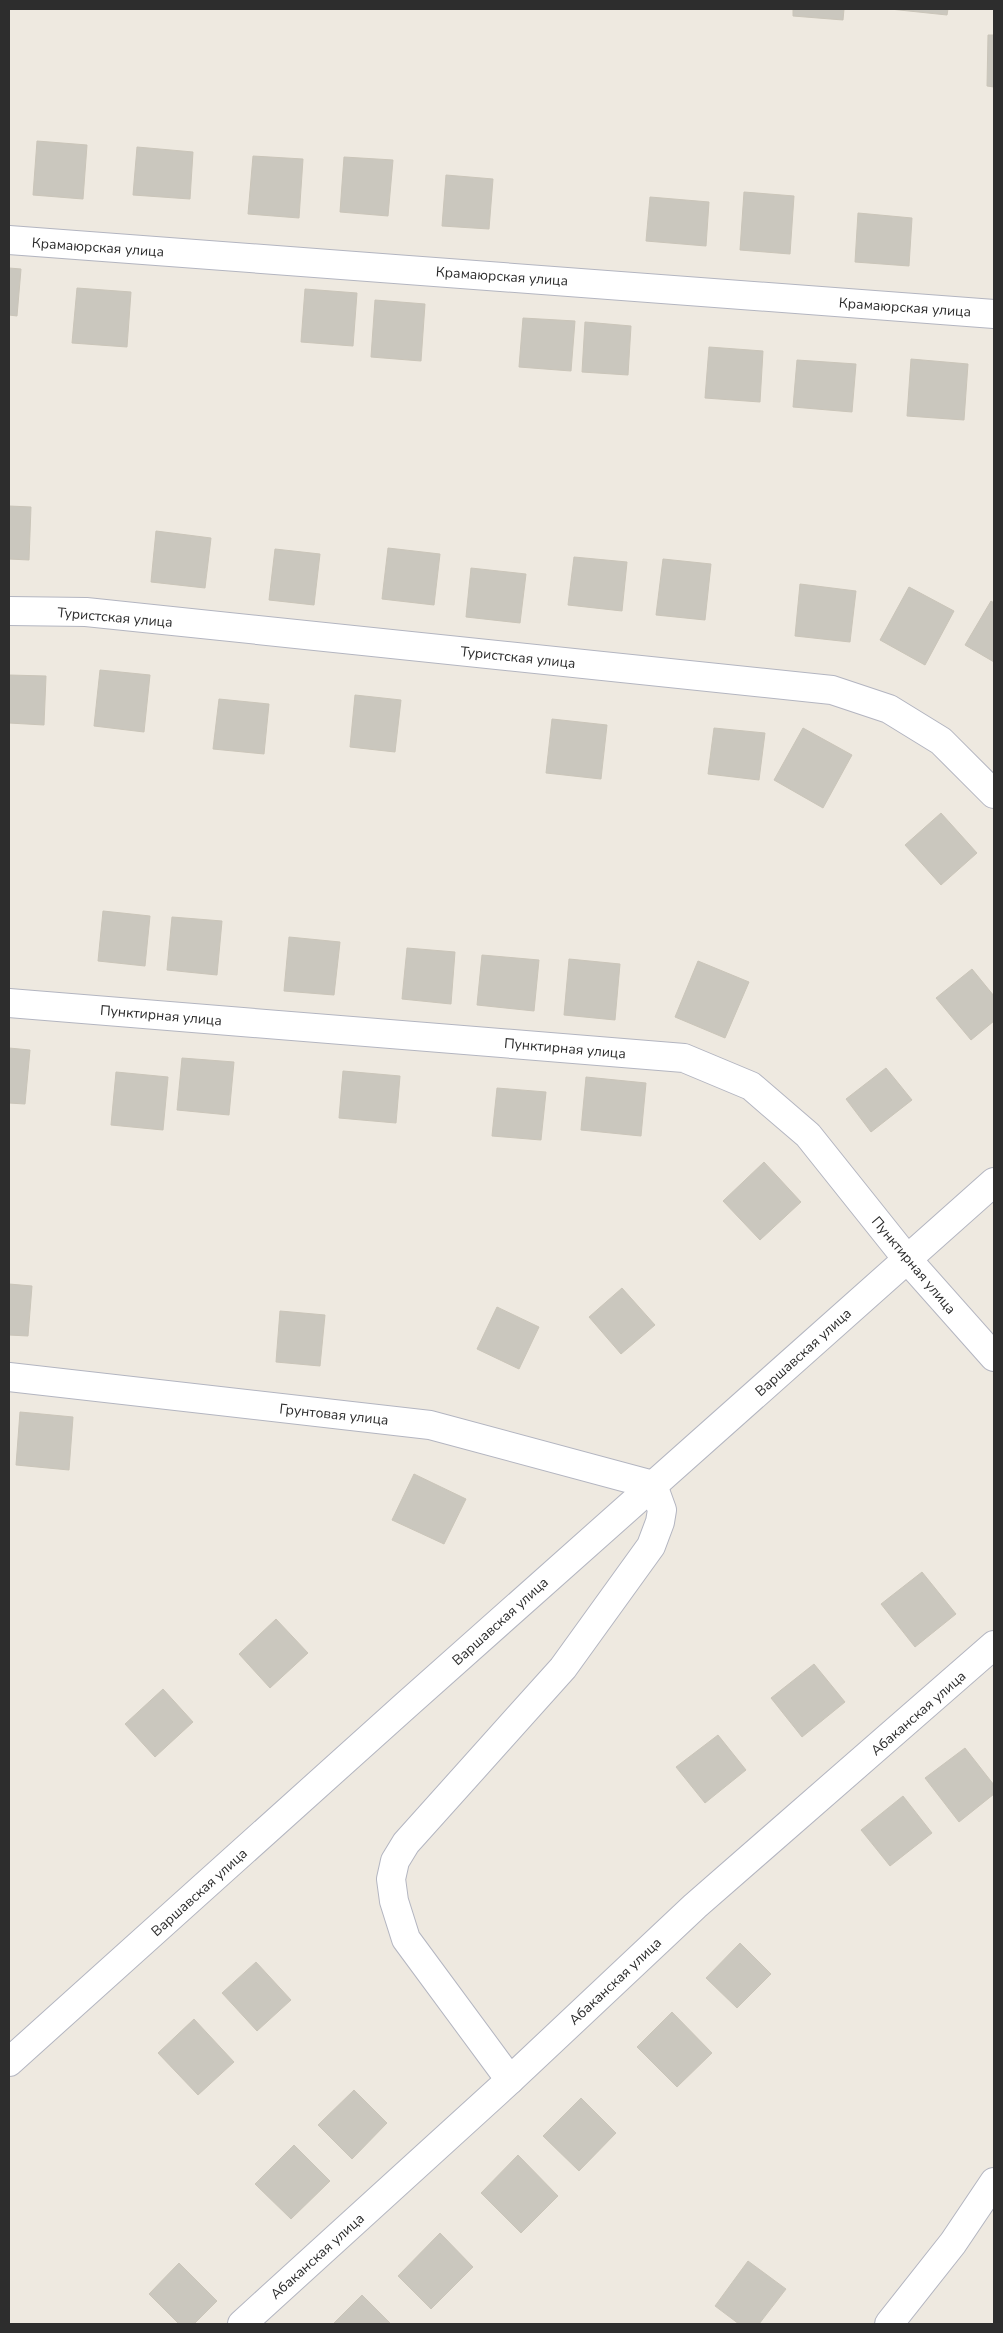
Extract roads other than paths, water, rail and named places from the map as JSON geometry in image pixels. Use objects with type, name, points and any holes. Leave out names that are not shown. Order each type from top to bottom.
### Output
[{"type":"street","name":"Крамаюрская улица","points":[[9,240],[994,314]]},
{"type":"street","name":"Туристская улица","points":[[9,611],[86,612],[832,690],[889,709],[941,740],[994,794]]},
{"type":"street","name":"Пунктирная улица","points":[[9,1003],[684,1058],[751,1086],[808,1135],[907,1259],[994,1357]]},
{"type":"street","name":"Варшавская улица","points":[[9,2062],[994,1182]]},
{"type":"street","name":"Грунтовая улица","points":[[9,1377],[430,1425],[653,1485]]},
{"type":"street","points":[[510,2080],[406,1939],[394,1901],[391,1879],[395,1861],[406,1843],[563,1668],[651,1546],[660,1522],[662,1510],[653,1485]]},
{"type":"street","name":"Абаканская улица","points":[[242,2324],[510,2080],[695,1906],[994,1646]]},
{"type":"street","points":[[889,2324],[952,2243],[994,2182]]}]
